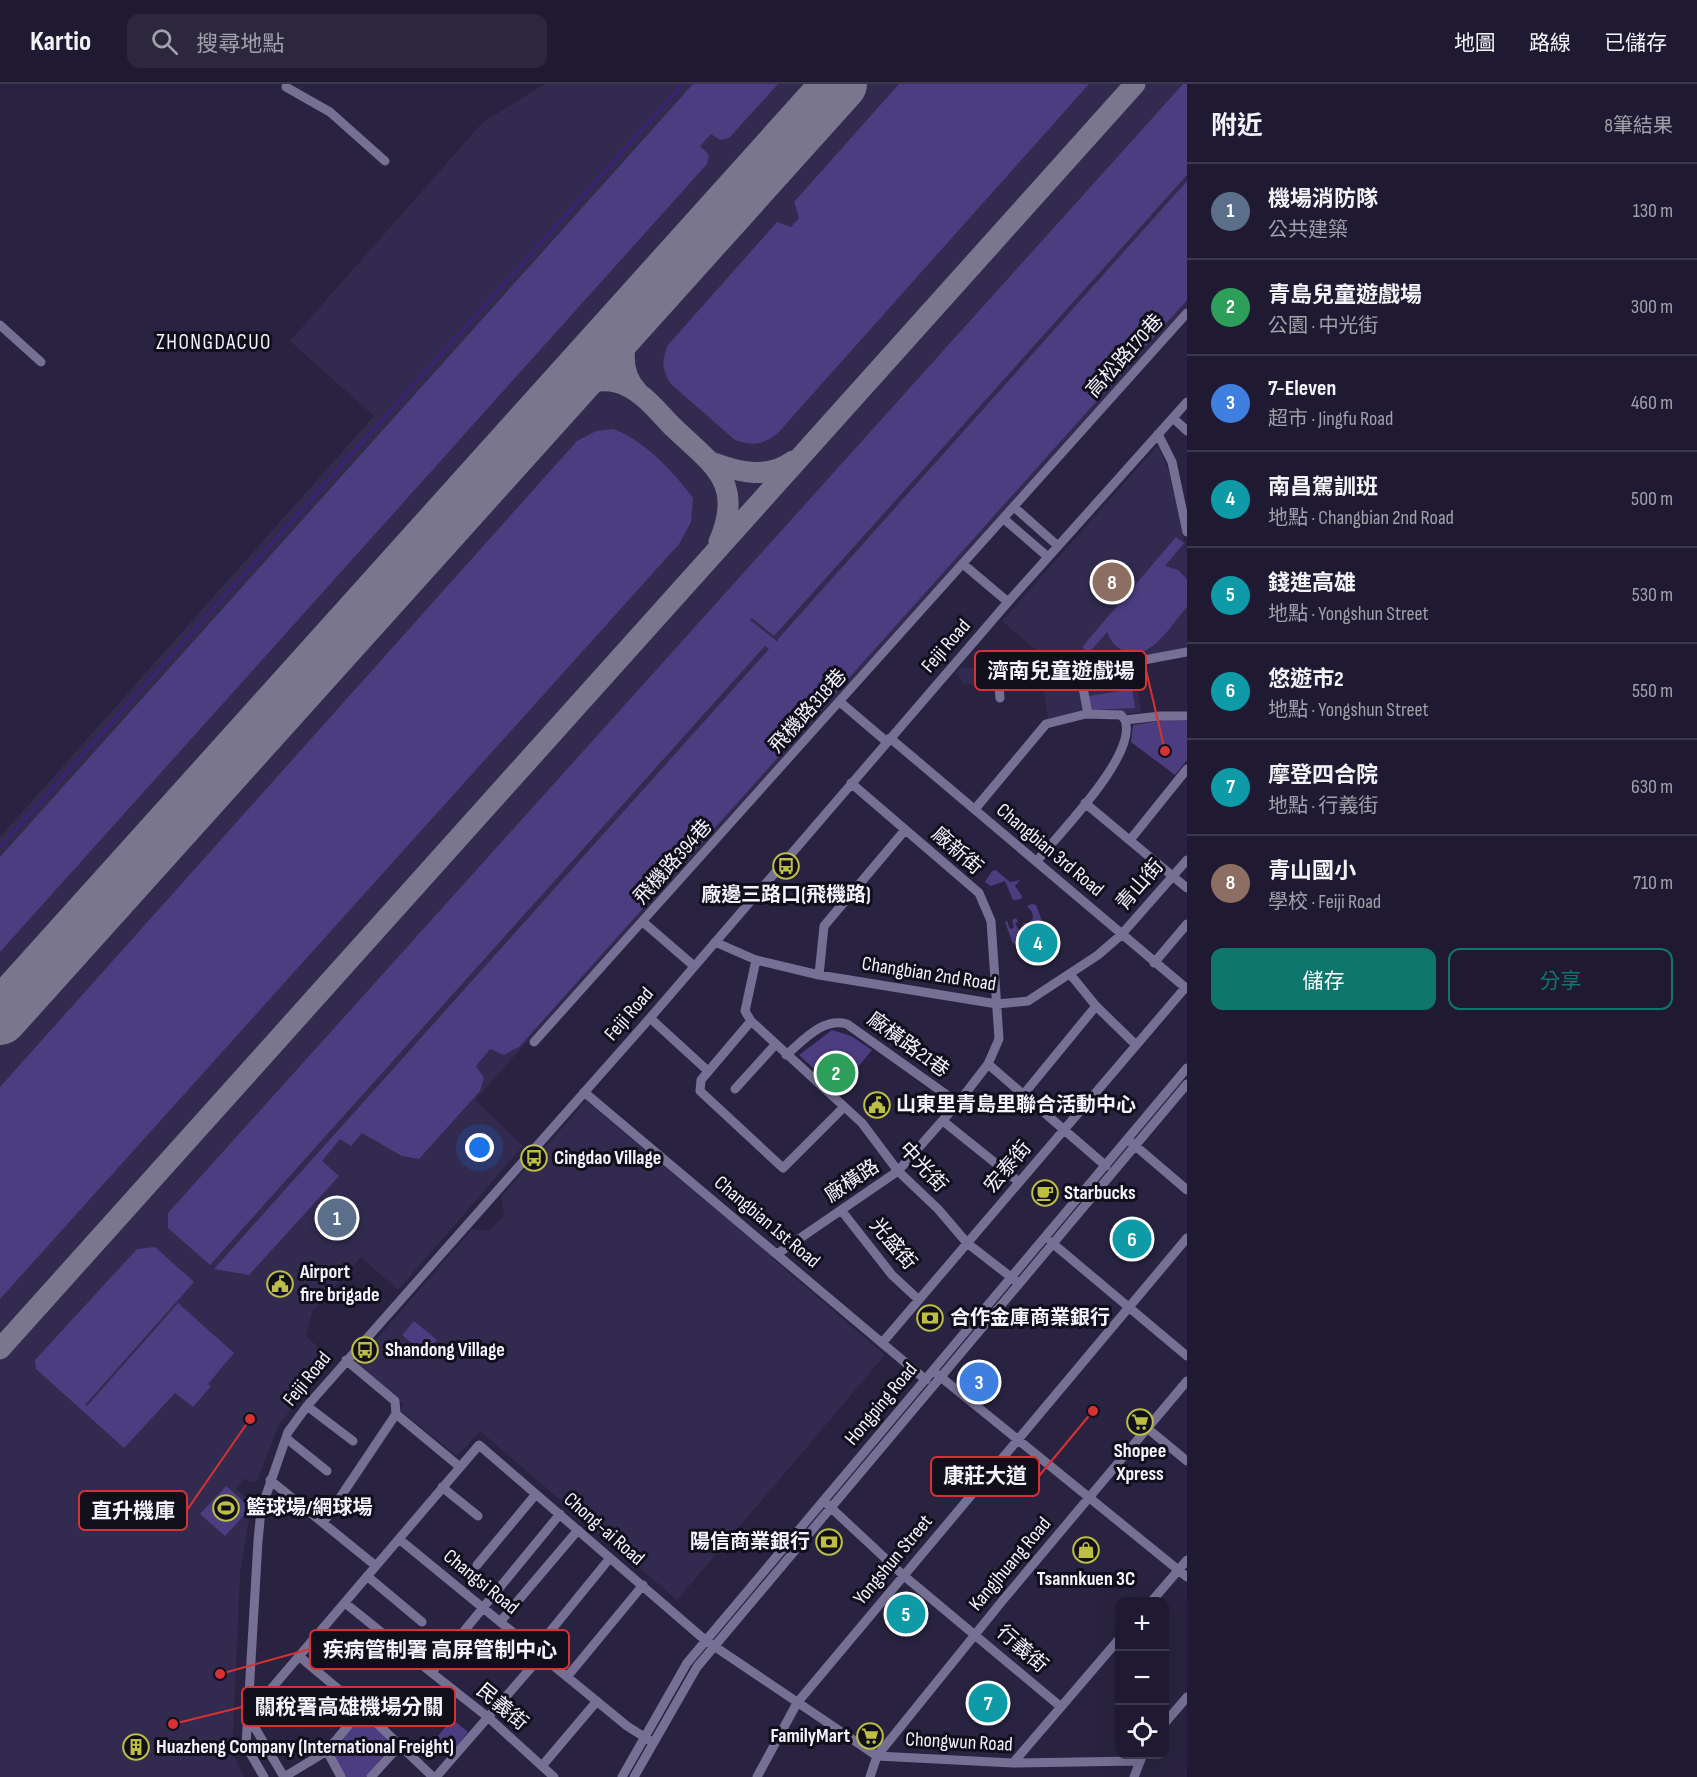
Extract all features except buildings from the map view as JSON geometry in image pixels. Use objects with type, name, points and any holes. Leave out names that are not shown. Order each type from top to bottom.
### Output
[{"type":"street","points":[[286,87],[330,112],[385,161]]},
{"type":"street","name":"高松路170巷","points":[[1004,519],[1187,313]]},
{"type":"street","points":[[0,325],[40,362]]},
{"type":"street","name":"Feiji Road","points":[[264,1777],[246,1746],[258,1541],[261,1510],[286,1437],[307,1406],[346,1360],[650,1018],[1008,602],[1187,402]]},
{"type":"street","points":[[1173,418],[1187,431]]},
{"type":"street","points":[[1158,434],[1172,462],[1187,532]]},
{"type":"street","points":[[1014,507],[1058,546]]},
{"type":"street","points":[[1004,519],[1048,557]]},
{"type":"street","name":"飛機路318巷","points":[[729,826],[1004,519]]},
{"type":"street","points":[[963,564],[1008,602]]},
{"type":"street","points":[[1000,698],[999,687],[1187,652]]},
{"type":"street","points":[[1080,672],[1088,714]]},
{"type":"street","name":"Changbian 3rd Road","points":[[840,702],[975,809],[1186,988]]},
{"type":"street","points":[[975,809],[1046,724],[1088,714],[1121,715],[1129,730],[1123,752],[1037,861]]},
{"type":"street","points":[[1125,720],[1152,716],[1187,716]]},
{"type":"street","points":[[1130,840],[1187,769]]},
{"type":"street","points":[[851,783],[905,830]]},
{"type":"street","points":[[1085,803],[1187,888]]},
{"type":"street","name":"飛機路394巷","points":[[534,1042],[729,826]]},
{"type":"street","name":"廠新街","points":[[819,975],[824,926],[905,830],[979,893],[991,921],[997,1004]]},
{"type":"street","name":"青山街","points":[[1121,934],[1187,860]]},
{"type":"street","points":[[643,922],[694,966]]},
{"type":"street","points":[[1154,963],[1187,924]]},
{"type":"street","name":"Changbian 2nd Road","points":[[715,942],[756,960],[819,975],[997,1004],[1028,1001],[1098,956],[1121,934]]},
{"type":"street","points":[[756,960],[745,1011],[751,1021],[708,1071],[699,1086],[704,1096],[783,1168],[844,1107]]},
{"type":"street","points":[[1070,974],[1096,1006],[1136,1045]]},
{"type":"street","name":"宏泰街","points":[[882,1343],[1186,988]]},
{"type":"street","name":"廠橫路","points":[[777,1254],[898,1171],[943,1121],[988,1064],[999,1040],[997,1004]]},
{"type":"street","points":[[1023,1095],[1096,1006]]},
{"type":"street","points":[[650,1018],[708,1071]]},
{"type":"street","name":"廠橫路21巷","points":[[786,1055],[824,1024],[835,1020],[847,1024],[958,1103]]},
{"type":"street","name":"中光街","points":[[751,1021],[862,1123],[898,1171],[938,1209],[967,1243],[1020,1285]]},
{"type":"street","points":[[735,1089],[775,1045]]},
{"type":"street","points":[[988,1064],[1106,1166]]},
{"type":"street","name":"Hongping Road","points":[[634,1777],[690,1678],[933,1370],[1011,1277],[1050,1241],[1131,1142],[1187,1068]]},
{"type":"street","name":"Hongping Road","points":[[622,1777],[680,1673],[705,1640],[941,1377],[1020,1285],[1106,1166],[1187,1084]]},
{"type":"street","name":"Changbian 1st Road","points":[[585,1092],[926,1380]]},
{"type":"street","points":[[943,1121],[1019,1182]]},
{"type":"street","points":[[1131,1142],[1187,1190]]},
{"type":"street","name":"光盛街","points":[[841,1209],[892,1275],[919,1300]]},
{"type":"street","name":"Yongshun Street","points":[[757,1777],[797,1703],[1187,1238]]},
{"type":"street","points":[[1050,1241],[1187,1356]]},
{"type":"street","points":[[323,1523],[396,1414],[395,1401],[346,1360]]},
{"type":"street","points":[[933,1370],[1187,1577]]},
{"type":"street","name":"Kangjhuang Road","points":[[870,1777],[877,1756],[1187,1381]]},
{"type":"street","points":[[307,1406],[353,1441]]},
{"type":"street","points":[[362,1709],[327,1751],[284,1777],[248,1716],[460,1467],[396,1414]]},
{"type":"street","points":[[1147,1428],[1187,1461]]},
{"type":"street","points":[[286,1437],[327,1471]]},
{"type":"street","name":"Chong-ai Road","points":[[460,1467],[479,1445],[705,1640]]},
{"type":"street","points":[[270,1480],[376,1566]]},
{"type":"street","points":[[442,1486],[478,1516]]},
{"type":"street","points":[[477,1565],[536,1494]]},
{"type":"street","name":"行義街","points":[[827,1504],[903,1575],[1061,1707]]},
{"type":"street","points":[[432,1673],[560,1514]]},
{"type":"street","points":[[500,1622],[578,1530]]},
{"type":"street","name":"Changsi Road","points":[[399,1539],[597,1701],[653,1742]]},
{"type":"street","points":[[300,1657],[362,1709],[435,1777],[489,1718],[610,1558]]},
{"type":"street","points":[[1155,1597],[1187,1560]]},
{"type":"street","points":[[367,1576],[422,1622]]},
{"type":"street","points":[[567,1677],[643,1585]]},
{"type":"street","name":"民義街","points":[[345,1603],[489,1718],[554,1777]]},
{"type":"street","name":"Chongwun Road","points":[[705,1640],[877,1756],[1013,1763],[1115,1759]]},
{"type":"street","points":[[1013,1763],[1115,1643]]},
{"type":"street","points":[[1169,1719],[1187,1697]]},
{"type":"street","points":[[542,1766],[597,1701]]},
{"type":"street","points":[[371,1777],[400,1745]]},
{"type":"street","points":[[327,1751],[341,1777]]},
{"type":"street","points":[[1134,1777],[1141,1759]]},
{"type":"shaded area","points":[[545,84],[1187,84],[1187,307],[475,1100],[523,1146],[398,1290],[361,1257],[312,1312],[306,1336],[333,1361],[279,1424],[257,1481],[250,1482],[245,1478],[236,1489],[248,1499],[251,1507],[240,1574],[232,1752],[244,1777],[0,1777],[0,837],[374,416],[290,341],[483,122]]},
{"type":"shaded area","points":[[693,84],[778,84],[729,138],[720,140],[711,134],[700,146],[709,155],[707,164],[0,952],[0,857]]},
{"type":"shaded area","points":[[899,84],[1089,84],[777,434],[757,443],[735,440],[671,384],[664,365],[668,345],[777,222],[791,227],[799,218],[794,202]]},
{"type":"shaded area","points":[[1183,84],[1187,84],[1187,175],[774,636],[752,618],[750,620],[778,642],[778,639],[1187,181],[1187,300],[519,1047],[504,1055],[490,1049],[476,1066],[484,1078],[480,1091],[419,1159],[402,1156],[362,1133],[351,1146],[340,1139],[322,1161],[339,1176],[249,1275],[214,1269],[769,649],[765,646],[210,1265],[168,1228],[168,1213]]},
{"type":"shaded area","points":[[613,429],[636,441],[658,458],[693,498],[691,522],[679,544],[0,1299],[0,1087],[577,441],[596,431]]},
{"type":"shaded area","points":[[1158,445],[1169,472],[1187,552],[1187,649],[989,684],[964,684],[956,673],[961,667],[977,669],[1039,653],[1002,621]]},
{"type":"shaded area","points":[[1176,537],[1184,543],[1165,566],[1178,570],[1187,579],[1187,607],[1159,641],[1142,652],[1132,653],[1122,650],[1107,632],[1089,653],[1082,647]]},
{"type":"shaded area","points":[[1134,665],[1141,712],[1125,715],[1120,712],[1049,723],[1042,680]]},
{"type":"shaded area","points":[[1132,689],[1135,708],[1091,710],[1089,696]]},
{"type":"shaded area","points":[[1165,720],[1187,721],[1187,760],[1175,775],[1131,742],[1133,725]]},
{"type":"shaded area","points":[[996,870],[1010,882],[1020,880],[1015,886],[1022,896],[1021,899],[1013,900],[1005,881],[991,886],[985,882],[992,871]]},
{"type":"shaded area","points":[[1036,905],[1043,923],[1027,934],[1023,923],[1028,923],[1033,918],[1027,906]]},
{"type":"shaded area","points":[[1016,918],[1018,922],[1015,923],[1023,937],[1013,944],[1005,922],[1007,921],[1010,929],[1014,928],[1012,920]]},
{"type":"shaded area","points":[[832,1030],[851,1036],[872,1050],[838,1091],[799,1055]]},
{"type":"shaded area","points":[[586,1101],[774,1257],[772,1258],[885,1355],[677,1600],[480,1431],[457,1456],[400,1410],[403,1404],[356,1363],[472,1229],[489,1231],[504,1215],[501,1197]]},
{"type":"shaded area","points":[[155,1247],[194,1282],[85,1405],[87,1406],[178,1303],[234,1353],[208,1384],[211,1386],[193,1407],[175,1393],[124,1448],[36,1369],[35,1360],[137,1249]]},
{"type":"shaded area","points":[[414,1321],[437,1340],[425,1354],[402,1335]]},
{"type":"shaded area","name":"籃球場/網球場","points":[[226,1486],[248,1505],[247,1512],[225,1536],[200,1514]]},
{"type":"shaded area","points":[[363,1715],[395,1742],[366,1777],[345,1777],[331,1752]]},
{"type":"shaded area","points":[[452,1719],[468,1732],[450,1755],[433,1742]]},
{"type":"waterway","points":[[0,847],[683,84]]},
{"type":"taxiway","points":[[0,1349],[1135,84]]},
{"type":"taxiway","points":[[635,310],[624,352],[626,373],[637,391]]},
{"type":"taxiway","points":[[566,387],[604,381],[616,382],[632,389],[646,399],[710,462],[726,487],[728,502],[726,520],[719,542]]},
{"type":"taxiway","points":[[714,463],[744,472],[764,472],[784,467],[793,461]]},
{"type":"runway","points":[[0,1018],[840,84]]},
{"type":"place","name":"青山國小","points":[[1112,582]]},
{"type":"place","name":"濟南兒童遊戲場","points":[[1165,751]]},
{"type":"place","name":"廠邊三路口(飛機路)","points":[[786,866]]},
{"type":"place","name":"南昌駕訓班","points":[[1038,943]]},
{"type":"place","name":"青島兒童遊戲場","points":[[836,1073]]},
{"type":"place","name":"山東里青島里聯合活動中心","points":[[877,1105]]},
{"type":"place","name":"Cingdao Village","points":[[534,1158]]},
{"type":"place","name":"Starbucks","points":[[1045,1193]]},
{"type":"place","name":"機場消防隊","points":[[337,1218]]},
{"type":"place","name":"悠遊市2","points":[[1132,1239]]},
{"type":"place","name":"Airport fire brigade","points":[[280,1284]]},
{"type":"place","name":"合作金庫商業銀行","points":[[930,1318]]},
{"type":"place","name":"Shandong Village","points":[[365,1350]]},
{"type":"place","name":"7-Eleven","points":[[979,1382]]},
{"type":"place","name":"康莊大道","points":[[1093,1411]]},
{"type":"place","name":"直升機庫","points":[[250,1419]]},
{"type":"place","name":"Shopee Xpress","points":[[1140,1422]]},
{"type":"place","name":"籃球場/網球場","points":[[226,1508]]},
{"type":"place","name":"陽信商業銀行","points":[[829,1542]]},
{"type":"place","name":"Tsannkuen 3C","points":[[1086,1550]]},
{"type":"place","name":"錢進高雄","points":[[906,1614]]},
{"type":"place","name":"疾病管制署 高屏管制中心","points":[[220,1674]]},
{"type":"place","name":"摩登四合院","points":[[988,1703]]},
{"type":"place","name":"關稅署高雄機場分關","points":[[173,1724]]},
{"type":"place","name":"FamilyMart","points":[[870,1736]]},
{"type":"place","name":"Huazheng Company (International Freight)","points":[[136,1747]]},
{"type":"district","name":"ZHONGDACUO","points":[[214,342]]}]
